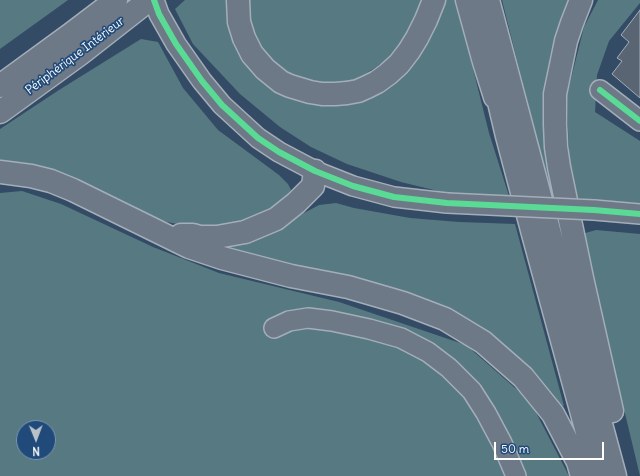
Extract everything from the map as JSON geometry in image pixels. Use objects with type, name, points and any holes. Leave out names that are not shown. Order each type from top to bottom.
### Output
[{"type":"highway","points":[[71,34],[83,13],[94,0]]},
{"type":"highway","points":[[0,86],[116,0]]},
{"type":"highway","name":"Périphérique Intérieur","points":[[0,112],[149,0]]},
{"type":"highway","points":[[238,0],[239,22],[244,38],[252,54],[265,68],[281,82],[290,86],[310,92],[335,94],[358,91],[377,82],[388,74],[409,51],[426,20],[434,0]]},
{"type":"highway","points":[[467,0],[507,136]]},
{"type":"highway","points":[[474,0],[507,136],[599,476]]},
{"type":"highway","points":[[488,0],[562,283],[615,476]]},
{"type":"highway","points":[[581,0],[566,42],[555,94],[556,147],[579,263],[626,476]]},
{"type":"highway","points":[[163,234],[217,237],[245,232],[276,219],[296,204],[313,186],[315,171]]},
{"type":"highway","points":[[0,172],[51,180],[189,247],[222,258],[291,276],[348,287],[403,303],[445,319],[483,342],[523,377],[554,414],[578,462],[582,476]]},
{"type":"street","points":[[154,0],[159,14],[176,44],[202,81],[218,99],[258,138],[279,152],[315,171],[353,186],[394,197],[447,203],[594,210],[640,214]]},
{"type":"street","points":[[600,90],[640,121]]},
{"type":"street","points":[[274,328],[289,321],[308,318],[332,321],[401,338],[428,352],[449,368],[472,391],[502,443],[516,476]]},
{"type":"green space","points":[[0,0],[68,0],[0,49]]},
{"type":"green space","points":[[185,0],[227,0],[230,25],[252,73],[284,92],[388,85],[440,0],[456,0],[489,133],[509,196],[446,193],[401,182],[347,164],[311,147],[280,127],[240,94],[193,44],[175,9]]},
{"type":"green space","points":[[247,0],[426,0],[414,25],[390,58],[350,84],[323,85],[275,70],[257,47],[246,14]]},
{"type":"green space","points":[[502,0],[569,0],[551,52],[545,84],[544,143],[553,193],[550,193]]},
{"type":"green space","points":[[598,0],[640,0],[640,3],[609,41],[597,75],[595,112],[640,141],[640,204],[574,198],[569,164],[567,95],[584,27]]},
{"type":"green space","points":[[141,39],[158,42],[183,88],[218,130],[279,175],[288,184],[291,190],[287,199],[256,218],[222,228],[200,229],[158,220],[112,196],[44,171],[0,166],[0,129]]},
{"type":"green space","points":[[22,191],[61,204],[153,247],[219,273],[339,302],[466,345],[530,401],[569,476],[0,476],[0,193]]},
{"type":"green space","points":[[336,203],[354,208],[410,218],[515,224],[564,406],[560,405],[531,370],[495,338],[222,248],[240,244],[272,230],[319,205]]},
{"type":"green space","points":[[596,230],[640,234],[640,476],[582,234]]},
{"type":"building","points":[[640,10],[640,98],[612,74],[622,61],[617,58],[629,42],[621,35]]},
{"type":"cycle path","points":[[154,0],[159,14],[176,44],[202,81],[222,105],[258,138],[279,152],[315,171],[353,186],[394,197],[447,203],[594,210],[640,214]]},
{"type":"cycle path","points":[[600,90],[640,121]]}]
